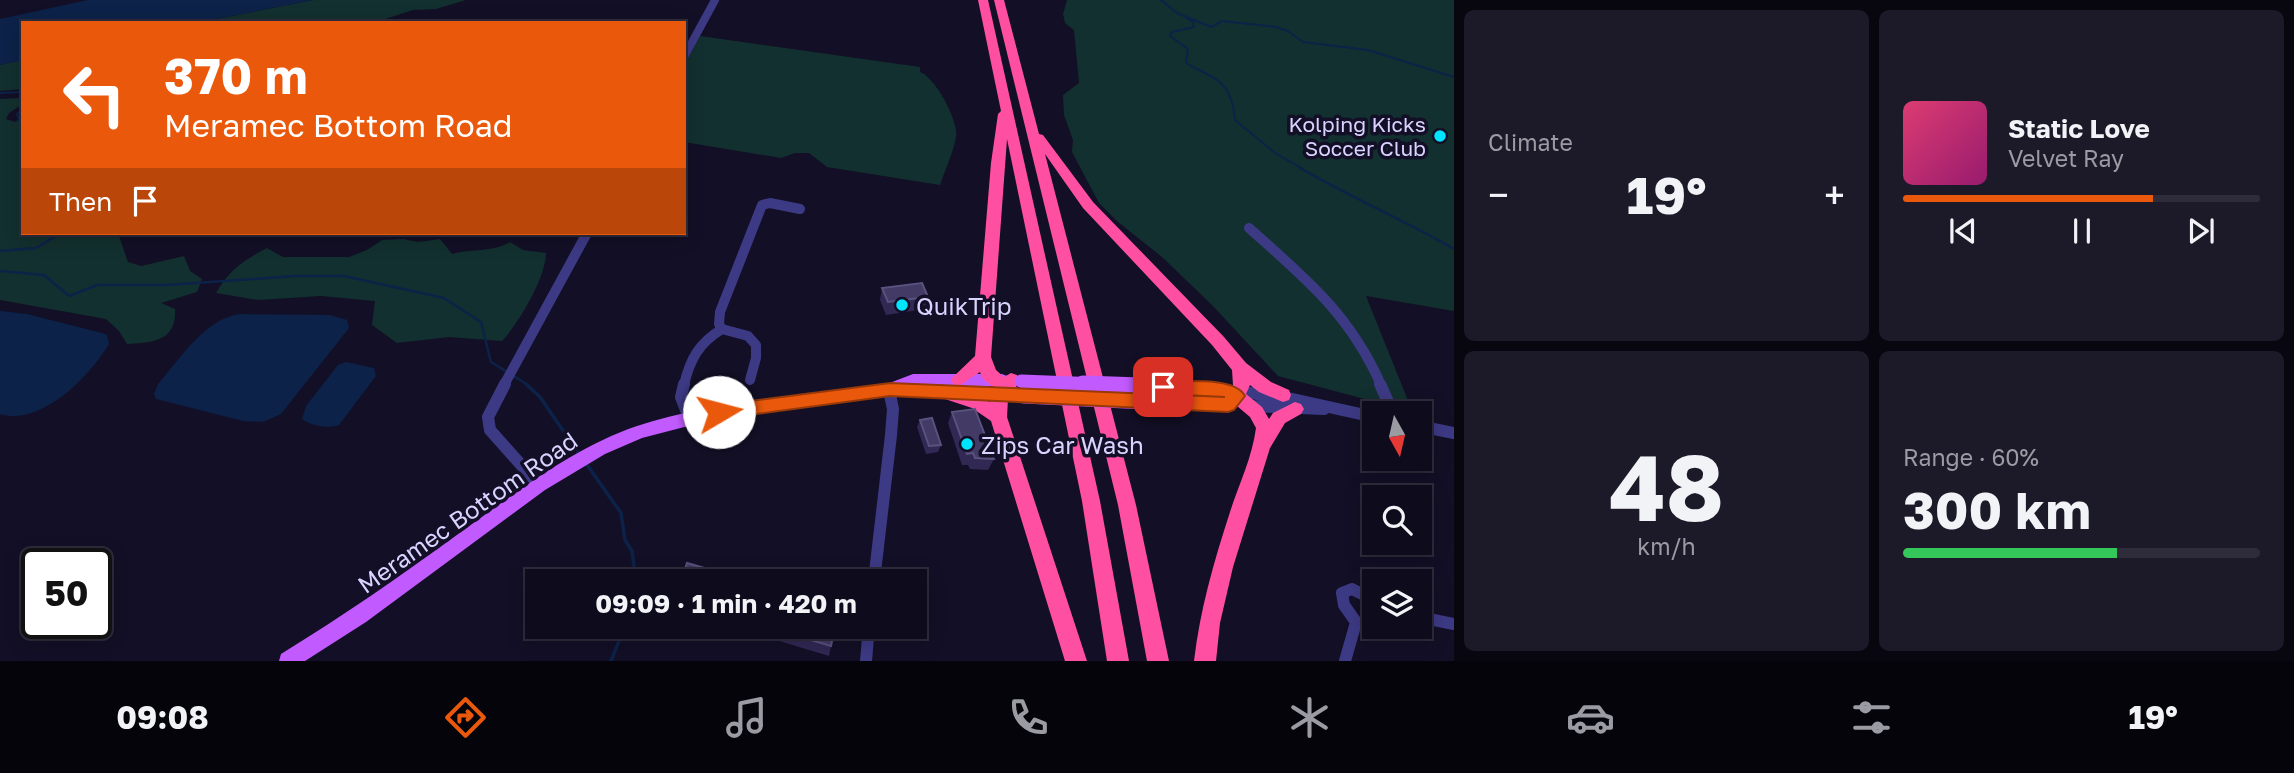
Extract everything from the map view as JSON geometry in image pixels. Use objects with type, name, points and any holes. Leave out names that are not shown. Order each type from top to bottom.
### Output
[{"type":"highway","points":[[983,0],[1091,501],[1118,661]]},
{"type":"highway","points":[[999,0],[1127,505],[1158,661]]},
{"type":"highway","points":[[1005,104],[997,163],[983,357],[989,374],[1010,387],[997,406],[998,417],[1076,661]]},
{"type":"highway","points":[[1034,131],[1088,205],[1192,312],[1240,368],[1265,387],[1283,396]]},
{"type":"highway","points":[[959,379],[978,365],[983,357]]},
{"type":"highway","points":[[1205,661],[1224,562],[1262,447],[1265,428],[1237,398],[1243,380],[1240,368]]},
{"type":"highway","points":[[945,392],[978,403],[998,417]]},
{"type":"highway","points":[[1262,447],[1279,418],[1295,410]]},
{"type":"main road","name":"Meramec Bottom Road","points":[[890,390],[913,380],[959,379],[1010,387],[1237,398]]},
{"type":"main road","name":"Meramec Bottom Road","points":[[288,661],[360,616],[539,485],[617,441],[689,418],[890,390],[945,392],[1010,387]]},
{"type":"street","points":[[686,53],[715,0]]},
{"type":"street","points":[[722,329],[720,312],[762,205],[770,203],[800,209]]},
{"type":"street","points":[[1249,228],[1320,293],[1347,323],[1368,356],[1388,401]]},
{"type":"street","points":[[539,485],[491,430],[488,417],[582,237]]},
{"type":"street","points":[[689,418],[681,397],[696,349],[704,340],[722,329],[751,337],[758,349],[750,380]]},
{"type":"street","points":[[875,569],[891,435],[893,409],[890,390]]},
{"type":"street","name":"Meramec Bottom Road","points":[[1237,398],[1283,396],[1362,415]]},
{"type":"street","name":"Meramec Bottom Road","points":[[1237,398],[1295,410],[1330,409]]},
{"type":"street","points":[[1432,429],[1454,433]]},
{"type":"street","points":[[1357,625],[1344,605],[1342,593],[1352,589],[1362,594]]},
{"type":"street","points":[[1432,620],[1454,624]]},
{"type":"street","points":[[1345,661],[1347,647],[1357,625],[1362,622]]},
{"type":"street","points":[[866,661],[868,639]]},
{"type":"green space","points":[[313,0],[466,0],[436,9],[413,10],[379,21],[206,21]]},
{"type":"green space","points":[[1067,0],[1454,0],[1454,311],[1366,296],[1408,401],[1372,401],[1278,376],[1212,305],[1162,257],[1099,203],[1072,152],[1073,140],[1064,115],[1063,95],[1079,83],[1074,30],[1065,23],[1063,14]]},
{"type":"green space","points":[[700,36],[920,67],[920,72],[932,82],[945,100],[956,130],[953,149],[940,185],[827,167],[809,153],[795,153],[781,158],[686,142],[686,61]]},
{"type":"green space","points":[[21,60],[21,89],[0,91],[0,65]]},
{"type":"green space","points":[[21,98],[21,105],[9,113],[6,119],[15,122],[21,118],[21,235],[119,235],[128,262],[141,266],[184,256],[190,271],[202,279],[197,292],[161,303],[175,309],[175,320],[168,334],[146,343],[127,344],[119,331],[106,319],[0,300],[0,99]]},
{"type":"green space","points":[[403,239],[418,242],[440,239],[452,254],[496,248],[510,242],[523,250],[546,253],[545,263],[530,299],[502,341],[449,337],[397,343],[372,325],[375,301],[321,296],[258,300],[216,293],[238,266],[267,248],[283,257],[349,257],[382,240]]},
{"type":"water","points":[[88,0],[313,0],[206,21],[21,21],[21,60],[0,65],[0,19]]},
{"type":"water","points":[[0,311],[27,314],[102,333],[107,335],[109,344],[90,370],[63,396],[32,413],[16,416],[0,414]]},
{"type":"water","points":[[240,314],[330,315],[347,320],[349,328],[281,414],[263,422],[243,421],[156,399],[154,394],[158,384],[194,341],[215,323]]},
{"type":"water","points":[[346,362],[374,368],[376,376],[339,425],[320,426],[302,419],[306,406],[338,365]]},
{"type":"building","points":[[922,283],[928,297],[888,302],[882,288]]},
{"type":"building","points":[[975,409],[994,459],[975,458],[973,453],[967,454],[952,412]]},
{"type":"building","points":[[932,418],[941,445],[929,446],[920,420]]},
{"type":"building","points":[[687,563],[708,569],[685,569]]},
{"type":"building","points":[[807,639],[832,639],[831,646]]},
{"type":"waterway","points":[[1161,0],[1182,15]]},
{"type":"waterway","points":[[1182,15],[1211,27],[1222,21],[1276,27],[1288,31],[1303,42],[1368,50],[1454,77]]},
{"type":"waterway","points":[[1182,15],[1193,22],[1194,27],[1172,32],[1170,36],[1188,49],[1186,63],[1221,83],[1230,97],[1235,120],[1275,153],[1303,169]]},
{"type":"waterway","points":[[0,93],[21,92]]},
{"type":"waterway","points":[[21,111],[17,114],[21,126]]},
{"type":"waterway","points":[[1300,168],[1454,249]]},
{"type":"waterway","points":[[0,251],[36,248],[58,235]]},
{"type":"waterway","points":[[0,271],[44,275],[69,296],[97,285],[167,285],[295,276],[344,276],[444,298],[481,322],[491,362],[528,385]]},
{"type":"waterway","points":[[526,384],[540,397],[579,454]]},
{"type":"waterway","points":[[585,462],[621,513],[625,540],[632,551],[634,569]]},
{"type":"waterway","points":[[611,661],[620,639]]},
{"type":"place","name":"Kolping Kicks Soccer Club","points":[[1440,136]]},
{"type":"place","name":"QuikTrip","points":[[902,305]]},
{"type":"place","name":"Zips Car Wash","points":[[967,444]]},
{"type":"route","points":[[719,412],[890,390],[1228,405],[1237,396],[1228,390],[1163,387]]}]
